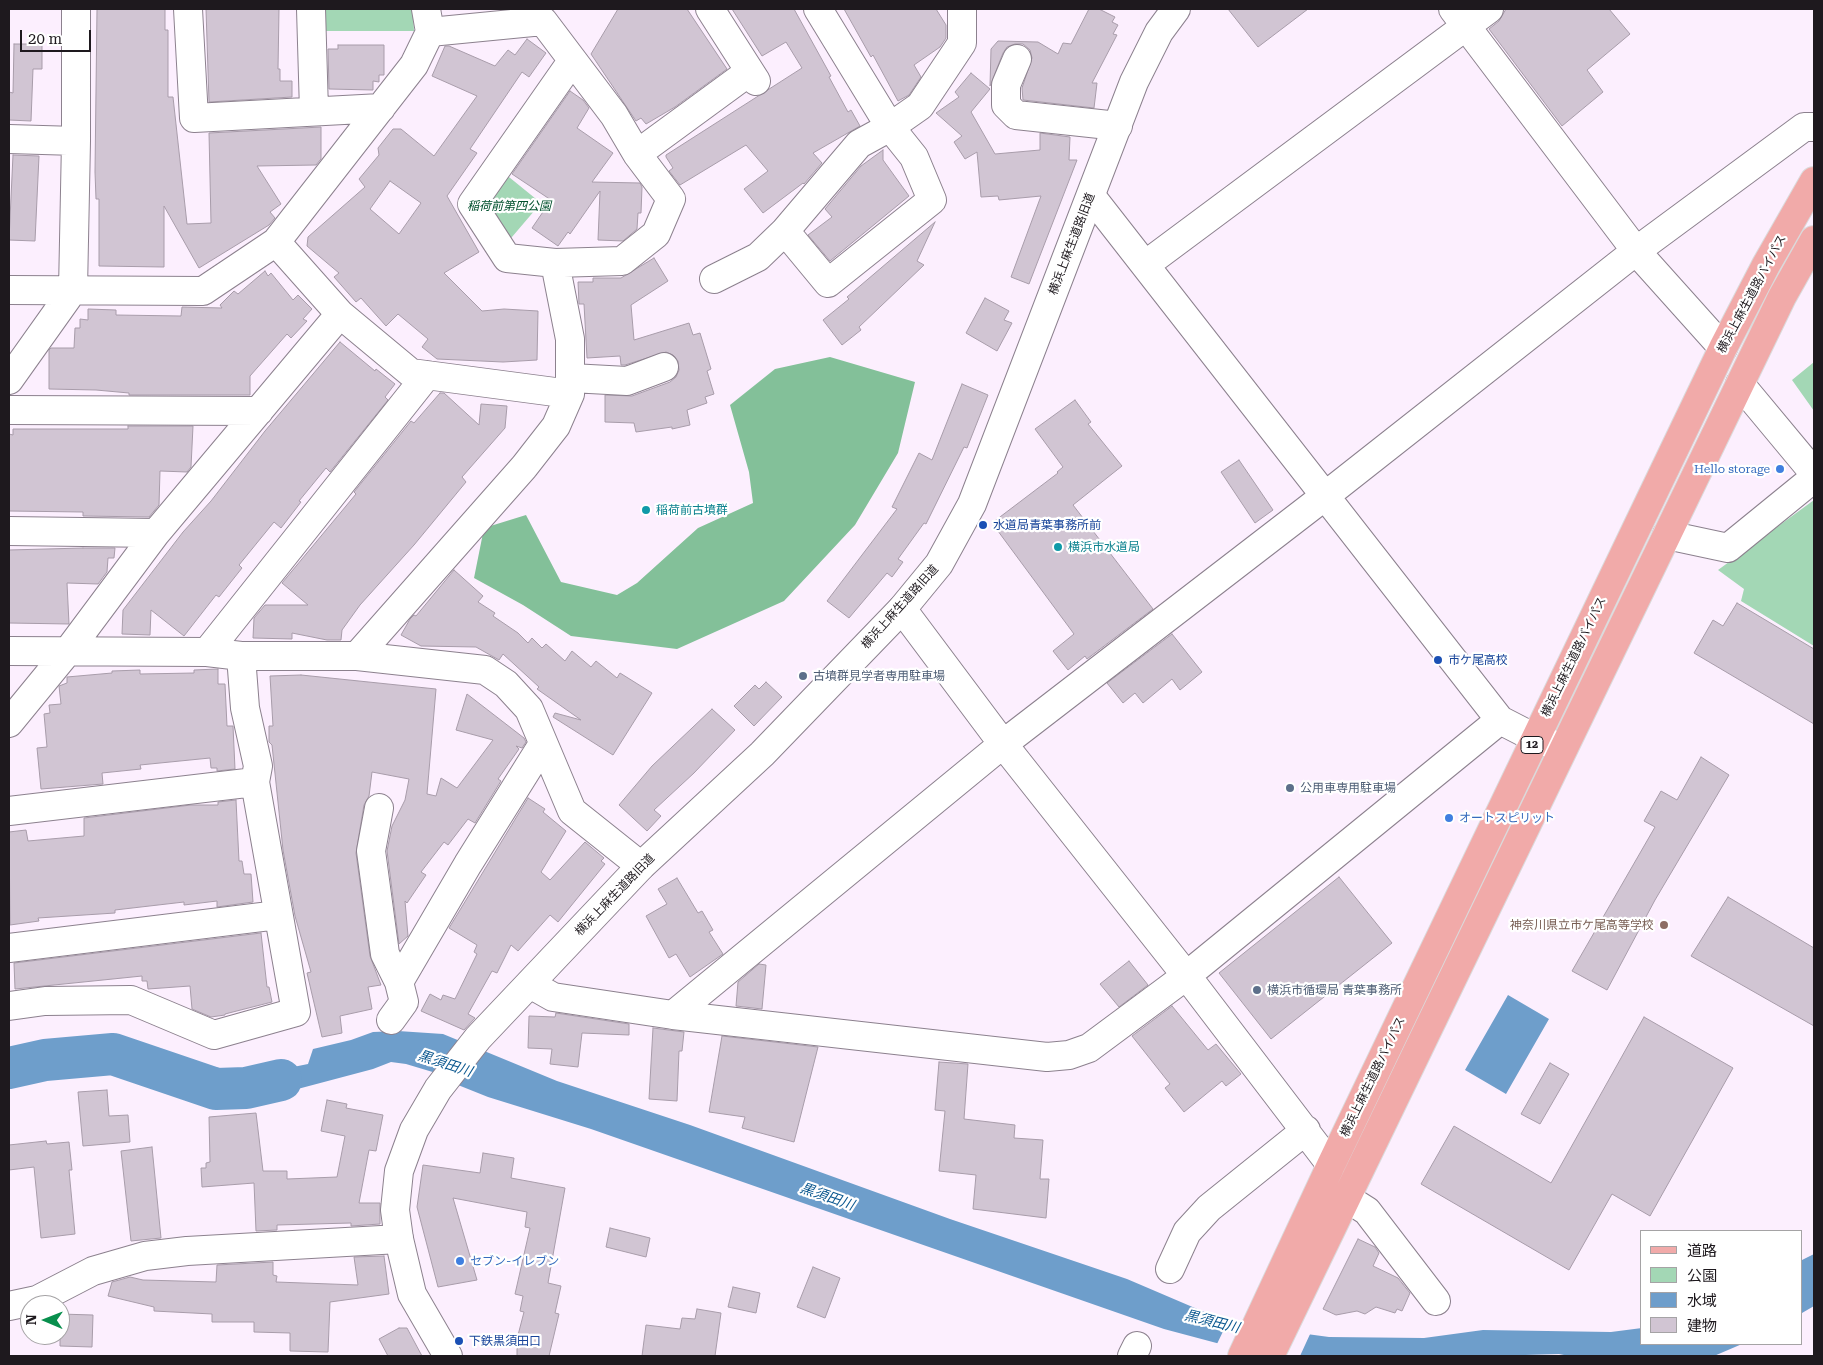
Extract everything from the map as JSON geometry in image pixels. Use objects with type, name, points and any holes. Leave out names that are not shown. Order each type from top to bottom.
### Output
[{"type":"main road","name":"横浜上麻生道路バイパス","points":[[1270,1356],[1275,1317],[1331,1164],[1723,348],[1766,265],[1814,180]]},
{"type":"main road","name":"横浜上麻生道路バイパス","points":[[1242,1356],[1275,1317],[1345,1197],[1782,297],[1814,240]]},
{"type":"street","points":[[9,380],[73,290],[76,9]]},
{"type":"street","points":[[188,9],[194,118],[381,108]]},
{"type":"street","points":[[311,9],[314,111]]},
{"type":"street","points":[[637,154],[753,76],[710,9]]},
{"type":"street","points":[[784,230],[828,283],[932,200],[914,157],[890,127],[818,9]]},
{"type":"street","points":[[714,279],[758,257],[859,144],[890,127],[920,106],[962,43],[962,9]]},
{"type":"street","name":"横浜上麻生道路旧道","points":[[399,1239],[395,1210],[399,1171],[414,1130],[438,1089],[478,1038],[641,866],[762,754],[902,609],[940,564],[972,504],[1138,74],[1160,32],[1176,9]]},
{"type":"street","points":[[1145,265],[1460,18],[1489,9]]},
{"type":"street","points":[[1460,18],[1636,251],[1723,348]]},
{"type":"street","points":[[9,290],[203,291],[276,242],[414,65],[428,20],[542,21],[614,114],[637,154],[671,199],[656,234],[622,262],[555,263],[506,258],[472,204],[572,61]]},
{"type":"street","points":[[1018,59],[1006,85],[1006,105],[1016,115],[1118,126]]},
{"type":"street","points":[[673,1015],[1003,744],[1326,496],[1636,251],[1804,127],[1814,127]]},
{"type":"street","points":[[9,139],[76,141]]},
{"type":"street","points":[[1091,196],[1500,720],[1535,738],[1563,748]]},
{"type":"street","points":[[276,242],[340,314],[411,373],[571,386],[627,381],[664,367]]},
{"type":"street","points":[[357,656],[524,467],[556,426],[571,386],[570,339],[555,263]]},
{"type":"street","points":[[9,723],[68,651],[156,533],[340,314]]},
{"type":"street","points":[[207,652],[427,375]]},
{"type":"street","points":[[1740,384],[1814,473]]},
{"type":"street","points":[[9,410],[259,411]]},
{"type":"street","points":[[1667,535],[1728,548],[1814,478]]},
{"type":"street","points":[[9,531],[156,533]]},
{"type":"street","points":[[902,609],[1003,744],[1331,1164]]},
{"type":"street","points":[[9,651],[207,652],[241,656],[357,656],[485,670],[506,684],[529,708],[572,811],[641,866]]},
{"type":"street","points":[[9,1006],[45,1001],[131,1000],[214,1035],[296,1012],[255,782],[258,766],[245,708],[241,656]]},
{"type":"street","points":[[530,984],[553,997],[673,1015],[1047,1057],[1069,1055],[1089,1048],[1186,976],[1500,720]]},
{"type":"street","points":[[399,982],[468,864],[543,744]]},
{"type":"street","points":[[9,811],[255,782]]},
{"type":"street","points":[[379,808],[371,851],[385,954],[399,982],[404,1002],[392,1020]]},
{"type":"street","points":[[9,948],[278,916]]},
{"type":"street","points":[[1170,1269],[1187,1232],[1208,1208],[1306,1130]]},
{"type":"street","points":[[1345,1197],[1367,1211],[1436,1301]]},
{"type":"street","points":[[9,1306],[37,1300],[93,1271],[145,1256],[187,1251],[399,1239],[412,1294],[448,1356]]},
{"type":"green space","points":[[318,9],[413,9],[414,31],[318,31]]},
{"type":"green space","name":"稲荷前第四公園","points":[[504,173],[541,203],[506,244],[483,204]]},
{"type":"green space","points":[[830,357],[915,382],[898,453],[855,525],[784,601],[677,649],[571,636],[523,605],[474,578],[484,528],[526,515],[561,582],[617,595],[637,583],[698,528],[753,503],[749,472],[730,405],[775,369]]},
{"type":"green space","points":[[1814,362],[1814,411],[1792,380]]},
{"type":"green space","points":[[1814,500],[1814,646],[1741,601],[1744,589],[1718,570]]},
{"type":"water","points":[[1508,995],[1549,1019],[1506,1094],[1465,1070]]},
{"type":"water","points":[[398,1031],[443,1034],[557,1081],[690,1125],[950,1219],[1127,1279],[1223,1320],[1262,1328],[1329,1337],[1424,1338],[1483,1330],[1611,1332],[1640,1328],[1640,1345],[1740,1345],[1714,1356],[1569,1356],[1559,1354],[1492,1356],[1290,1356],[1254,1353],[1164,1329],[591,1129],[488,1097],[453,1083],[436,1073],[406,1064],[391,1062],[373,1069],[275,1095],[225,1100],[224,1081],[308,1064],[313,1049],[351,1040],[373,1032]]},
{"type":"water","points":[[1814,1254],[1814,1306],[1803,1312],[1803,1260]]},
{"type":"pier","points":[[1229,1319],[1262,1326],[1311,1332],[1300,1356],[1254,1355],[1216,1346]]},
{"type":"building","points":[[97,9],[165,9],[165,30],[168,30],[168,97],[173,97],[187,224],[211,223],[209,133],[321,127],[321,159],[316,165],[257,166],[281,204],[270,212],[275,218],[269,225],[199,268],[164,206],[164,267],[99,266],[99,199],[96,199],[95,172]]},
{"type":"building","points":[[206,9],[279,9],[278,69],[280,69],[280,81],[292,81],[292,97],[209,102]]},
{"type":"building","points":[[618,9],[687,9],[727,69],[675,107],[646,124],[641,118],[636,121],[591,54]]},
{"type":"building","points":[[732,9],[794,9],[831,76],[829,77],[848,112],[851,110],[860,126],[813,153],[822,163],[804,184],[763,213],[744,189],[768,171],[746,145],[680,185],[669,171],[673,168],[666,157],[666,155],[802,68],[786,42],[762,56]]},
{"type":"building","points":[[844,9],[936,9],[946,25],[946,38],[940,47],[914,65],[921,77],[909,95],[898,101],[873,55],[871,57]]},
{"type":"building","points":[[1089,9],[1099,9],[1115,17],[1112,22],[1118,25],[1113,34],[1117,35],[1092,83],[1097,83],[1094,108],[1023,100],[1022,88],[1032,58],[1030,50],[1023,44],[1007,47],[990,86],[991,49],[998,41],[1038,42],[1058,54],[1063,43],[1071,44]]},
{"type":"building","points":[[1228,9],[1308,9],[1258,47]]},
{"type":"building","points":[[1506,9],[1609,9],[1630,34],[1587,70],[1603,92],[1562,126],[1489,29],[1499,21]]},
{"type":"building","points":[[527,39],[546,53],[529,77],[522,72],[470,149],[477,153],[447,196],[479,252],[444,273],[482,311],[504,309],[538,311],[537,360],[503,362],[437,359],[422,347],[428,339],[398,314],[386,326],[361,298],[356,302],[334,277],[339,273],[307,246],[308,237],[365,187],[359,179],[379,155],[378,148],[393,129],[401,129],[434,156],[477,96],[432,76],[445,46],[495,66],[508,50],[515,55]],"holes":[[[390,181],[421,203],[399,234],[370,209]]]},
{"type":"building","points":[[14,44],[42,44],[42,69],[33,69],[31,121],[9,120],[9,92],[13,93]]},
{"type":"building","points":[[338,45],[384,45],[384,75],[379,75],[379,82],[373,81],[373,90],[329,89],[328,49],[338,49]]},
{"type":"building","points":[[971,73],[990,89],[971,112],[995,154],[1040,150],[1040,133],[1070,137],[1069,160],[1077,160],[1029,284],[1011,277],[1041,196],[999,200],[998,196],[981,197],[977,152],[965,159],[954,142],[962,136],[936,113],[959,97],[955,92]]},
{"type":"building","points":[[570,91],[583,100],[589,108],[577,128],[613,153],[592,182],[640,183],[642,187],[641,213],[638,213],[637,229],[623,241],[598,240],[600,191],[570,234],[568,232],[558,246],[532,228],[551,200],[512,174]]},
{"type":"building","points":[[883,150],[883,160],[909,196],[830,261],[808,235],[832,217],[825,209],[861,166]]},
{"type":"building","points":[[13,155],[39,156],[35,241],[9,240]]},
{"type":"building","points":[[935,222],[917,261],[924,265],[859,327],[861,330],[842,345],[823,320],[849,299],[847,297]]},
{"type":"building","points":[[654,258],[668,281],[631,305],[634,340],[689,323],[693,335],[700,333],[711,369],[707,371],[714,394],[705,397],[707,403],[687,410],[690,425],[672,429],[672,427],[636,432],[634,423],[605,422],[605,395],[632,396],[670,382],[676,377],[679,370],[678,361],[673,355],[666,352],[625,365],[621,365],[620,356],[587,358],[584,304],[579,304],[578,282],[593,282],[593,278],[621,278]]},
{"type":"building","points":[[265,271],[268,276],[271,273],[293,300],[298,295],[312,309],[303,319],[307,321],[291,338],[287,334],[250,376],[250,395],[129,395],[129,393],[96,390],[49,389],[49,350],[51,348],[74,348],[75,328],[80,328],[80,319],[88,320],[88,309],[116,310],[116,315],[181,316],[182,307],[222,308],[220,305],[234,291],[238,294]]},
{"type":"building","points":[[985,298],[1009,311],[1004,320],[1012,323],[997,351],[966,333]]},
{"type":"building","points":[[340,342],[375,371],[376,369],[395,384],[385,397],[388,400],[330,472],[326,468],[299,501],[301,502],[281,528],[274,522],[239,565],[242,568],[219,597],[216,595],[184,636],[151,610],[150,635],[122,634],[123,610],[183,532],[211,501],[265,431]]},
{"type":"building","points":[[962,384],[988,395],[967,448],[964,447],[926,524],[924,523],[898,559],[903,562],[892,577],[887,573],[849,618],[827,601],[897,509],[892,507],[919,453],[932,460]]},
{"type":"building","points":[[440,393],[444,393],[479,425],[481,404],[507,406],[505,428],[462,477],[466,482],[414,545],[360,605],[342,630],[341,640],[327,640],[292,633],[292,639],[253,638],[254,618],[265,605],[308,605],[282,583],[356,494],[354,492],[411,421],[414,423]]},
{"type":"building","points":[[1075,400],[1091,422],[1088,424],[1122,466],[1073,505],[1153,609],[1087,659],[1085,656],[1068,670],[1053,651],[1074,634],[992,523],[1058,473],[1063,467],[1035,429]]},
{"type":"building","points":[[128,426],[193,426],[191,467],[187,472],[160,471],[159,505],[149,517],[83,516],[83,512],[9,511],[9,434],[13,435],[13,429],[128,429]]},
{"type":"building","points":[[1239,460],[1273,510],[1255,523],[1221,472]]},
{"type":"building","points":[[115,548],[114,558],[108,558],[107,572],[98,584],[67,583],[69,624],[9,623],[9,550]]},
{"type":"building","points":[[454,570],[483,596],[478,602],[495,613],[493,616],[518,633],[528,643],[532,638],[542,648],[546,644],[565,661],[572,651],[591,667],[596,661],[617,678],[620,673],[652,693],[613,755],[553,717],[555,713],[581,720],[537,689],[539,687],[503,654],[499,660],[476,647],[421,646],[401,635],[410,619],[414,615],[416,616]]},
{"type":"building","points":[[1737,603],[1814,649],[1814,724],[1694,653],[1713,620],[1723,626]]},
{"type":"building","points":[[1172,634],[1202,672],[1180,690],[1172,679],[1143,703],[1135,693],[1123,703],[1107,683]]},
{"type":"building","points":[[218,669],[218,684],[225,684],[227,726],[233,726],[235,769],[217,771],[217,768],[211,768],[210,758],[140,765],[141,769],[102,773],[103,784],[41,789],[37,748],[47,747],[44,714],[50,713],[49,705],[61,704],[59,686],[67,683],[67,677],[112,673],[112,671],[140,670],[140,674],[194,673],[194,670]]},
{"type":"building","points":[[301,675],[436,689],[427,794],[436,796],[441,778],[457,788],[493,740],[456,730],[467,694],[524,738],[526,742],[522,748],[516,746],[519,749],[498,779],[501,781],[475,823],[468,819],[448,845],[444,842],[421,872],[426,875],[407,903],[405,901],[408,936],[399,944],[387,851],[392,826],[405,800],[409,779],[372,772],[369,796],[364,805],[356,853],[370,956],[381,985],[368,987],[372,1009],[340,1016],[342,1033],[322,1037],[307,973],[311,972],[295,916],[283,850],[272,745],[269,742],[269,726],[273,726],[270,676]]},
{"type":"building","points":[[766,682],[782,697],[754,726],[734,706],[755,685],[759,689]]},
{"type":"building","points":[[712,709],[735,730],[694,773],[654,810],[661,816],[647,831],[619,805],[652,766]]},
{"type":"building","points":[[1701,757],[1729,775],[1655,900],[1607,990],[1572,971],[1655,827],[1644,821],[1661,791],[1677,800]]},
{"type":"building","points":[[528,798],[545,809],[543,812],[566,831],[541,872],[550,880],[585,842],[604,858],[601,861],[605,864],[558,922],[550,915],[518,951],[511,945],[497,973],[492,971],[468,1014],[475,1018],[464,1030],[421,1011],[430,994],[441,1000],[443,995],[455,999],[477,954],[474,952],[477,945],[449,928]]},
{"type":"building","points":[[236,800],[239,861],[242,861],[244,874],[251,874],[253,902],[217,907],[217,901],[184,905],[184,902],[115,910],[115,913],[38,918],[39,921],[10,925],[9,832],[26,830],[28,841],[84,836],[84,818],[191,805],[218,805],[218,802]]},
{"type":"building","points":[[1339,877],[1392,943],[1271,1039],[1219,973]]},
{"type":"building","points":[[677,878],[698,913],[702,911],[713,930],[709,932],[723,954],[690,977],[676,954],[669,958],[646,916],[667,904],[658,889]]},
{"type":"building","points":[[1728,897],[1814,948],[1814,1026],[1691,956]]},
{"type":"building","points":[[261,933],[267,987],[269,987],[272,1002],[225,1015],[211,1017],[192,1009],[190,986],[148,989],[147,981],[142,981],[142,976],[15,989],[14,963]]},
{"type":"building","points":[[1129,961],[1148,985],[1119,1007],[1100,984]]},
{"type":"building","points":[[759,964],[766,965],[762,1009],[736,1006],[738,982]]},
{"type":"building","points":[[1172,1006],[1208,1050],[1216,1044],[1241,1074],[1226,1086],[1222,1081],[1184,1112],[1165,1088],[1170,1084],[1132,1036]]},
{"type":"building","points":[[556,1013],[629,1024],[629,1035],[582,1033],[578,1067],[550,1064],[552,1049],[528,1048],[529,1016],[555,1017]]},
{"type":"building","points":[[1644,1017],[1733,1068],[1650,1216],[1612,1194],[1569,1270],[1421,1184],[1454,1126],[1551,1183]]},
{"type":"building","points":[[653,1028],[684,1032],[682,1051],[679,1051],[677,1101],[649,1099]]},
{"type":"building","points":[[722,1036],[818,1047],[794,1142],[742,1128],[745,1117],[709,1112]]},
{"type":"building","points":[[939,1062],[968,1064],[964,1119],[1015,1125],[1014,1138],[1043,1140],[1040,1179],[1049,1179],[1046,1218],[973,1209],[976,1175],[939,1171],[945,1111],[935,1110]]},
{"type":"building","points":[[1550,1063],[1569,1074],[1540,1124],[1521,1114]]},
{"type":"building","points":[[107,1090],[109,1116],[128,1115],[130,1142],[83,1146],[78,1092]]},
{"type":"building","points":[[327,1100],[347,1104],[346,1108],[383,1115],[376,1151],[369,1150],[359,1203],[380,1203],[380,1224],[351,1226],[351,1223],[277,1225],[277,1230],[256,1231],[254,1183],[202,1187],[201,1168],[206,1168],[206,1163],[210,1162],[209,1117],[256,1113],[263,1171],[287,1171],[287,1179],[337,1177],[345,1136],[321,1131]]},
{"type":"building","points":[[46,1141],[47,1144],[69,1142],[72,1170],[69,1170],[75,1234],[41,1238],[34,1167],[9,1170],[9,1145]]},
{"type":"building","points":[[152,1147],[161,1238],[131,1241],[121,1151]]},
{"type":"building","points":[[483,1153],[514,1158],[511,1178],[565,1188],[548,1283],[561,1286],[555,1313],[559,1314],[549,1356],[517,1356],[517,1339],[524,1312],[520,1311],[523,1296],[515,1294],[530,1228],[525,1227],[527,1212],[453,1198],[477,1280],[438,1287],[417,1207],[423,1165],[480,1173]]},
{"type":"building","points":[[610,1228],[650,1238],[646,1257],[606,1247]]},
{"type":"building","points":[[1358,1239],[1375,1247],[1379,1253],[1373,1266],[1398,1278],[1410,1293],[1402,1311],[1397,1309],[1395,1313],[1376,1307],[1365,1314],[1357,1311],[1336,1315],[1323,1309]]},
{"type":"building","points":[[384,1256],[389,1294],[330,1302],[328,1352],[290,1351],[290,1333],[254,1332],[254,1322],[212,1322],[212,1314],[154,1311],[154,1307],[108,1296],[112,1282],[130,1277],[143,1280],[216,1282],[217,1265],[273,1262],[273,1275],[277,1276],[276,1282],[358,1285],[354,1257]]},
{"type":"building","points":[[813,1267],[840,1278],[825,1318],[797,1307]]},
{"type":"building","points":[[733,1287],[760,1293],[756,1313],[728,1307]]},
{"type":"building","points":[[697,1309],[721,1313],[715,1356],[642,1356],[646,1325],[680,1329],[682,1318],[695,1319]]},
{"type":"building","points":[[70,1314],[93,1315],[92,1347],[60,1346],[70,1345]]},
{"type":"building","points":[[399,1328],[407,1328],[422,1356],[388,1356],[379,1339]]},
{"type":"waterway","name":"黒須田川","points":[[9,1068],[45,1060],[113,1054],[216,1089],[246,1088],[281,1080]]},
{"type":"place","name":"Hello storage","points":[[1780,469]]},
{"type":"place","name":"稲荷前古墳群","points":[[646,510]]},
{"type":"place","name":"水道局青葉事務所前","points":[[983,525]]},
{"type":"place","name":"横浜市水道局","points":[[1058,547]]},
{"type":"place","name":"市ケ尾高校","points":[[1438,660]]},
{"type":"place","name":"古墳群見学者専用駐車場","points":[[803,676]]},
{"type":"place","name":"公用車専用駐車場","points":[[1290,788]]},
{"type":"place","name":"オートスピリット","points":[[1449,818]]},
{"type":"place","name":"神奈川県立市ケ尾高等学校","points":[[1664,925]]},
{"type":"place","name":"横浜市循環局 青葉事務所","points":[[1257,990]]},
{"type":"place","name":"セブン-イレブン","points":[[460,1261]]},
{"type":"place","name":"下鉄黒須田口","points":[[459,1341]]}]
